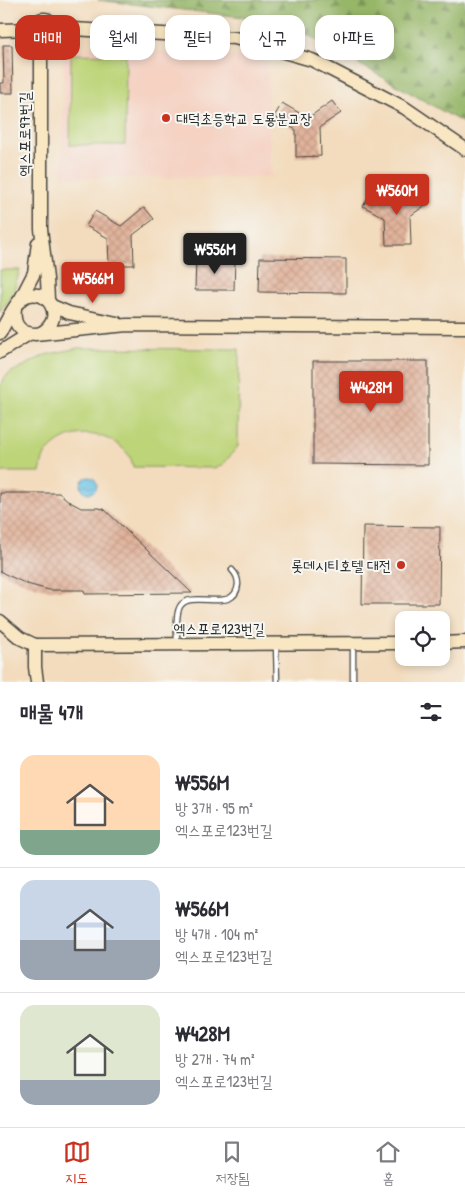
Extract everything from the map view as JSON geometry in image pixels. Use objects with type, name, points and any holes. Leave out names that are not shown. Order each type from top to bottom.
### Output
[{"type":"street","points":[[80,29],[235,38],[312,60],[405,108],[465,149]]},
{"type":"street","points":[[0,30],[15,32]]},
{"type":"street","name":"엑스포로97번길","points":[[38,60],[41,228]]},
{"type":"street","points":[[0,352],[35,333],[47,330],[53,319],[54,312],[50,303],[41,228]]},
{"type":"street","points":[[0,333],[34,273],[41,228]]},
{"type":"street","points":[[127,325],[69,312],[36,295],[29,295],[23,298],[17,305],[14,315],[18,327],[23,331],[35,333],[127,325],[465,327]]},
{"type":"street","points":[[0,621],[20,638],[35,645],[37,682]]},
{"type":"street","points":[[450,643],[465,642]]},
{"type":"street","name":"엑스포로123번길","points":[[35,645],[395,643]]},
{"type":"lane","points":[[177,644],[178,617],[182,604],[193,600],[222,600],[230,598],[238,587],[236,574],[232,570]]},
{"type":"lane","points":[[353,643],[353,682]]},
{"type":"lane","points":[[276,644],[277,682]]},
{"type":"shaded area","name":"대덕초등학교 도룡분교장","points":[[80,48],[90,48],[90,60],[155,60],[155,51],[165,51],[165,60],[230,60],[230,56],[240,56],[240,60],[267,60],[271,177],[62,178],[64,60],[80,60]]},
{"type":"green space","points":[[98,0],[465,0],[465,124],[352,60],[394,60],[394,15],[315,15],[315,39],[305,33],[305,15],[240,15],[240,17]]},
{"type":"green space","points":[[80,54],[90,54],[90,60],[126,60],[125,145],[70,145],[71,60],[80,60]]},
{"type":"green space","points":[[0,270],[20,270],[13,293],[0,312]]},
{"type":"green space","points":[[78,348],[239,349],[238,446],[222,466],[213,468],[133,467],[128,455],[110,440],[90,434],[79,435],[59,441],[47,451],[40,472],[0,472],[0,385],[8,374],[45,355]]},
{"type":"water","points":[[89,477],[97,485],[89,493],[81,485]]},
{"type":"building","points":[[3,45],[12,45],[13,93],[0,93],[0,83],[4,83]]},
{"type":"building","points":[[332,101],[341,113],[320,127],[321,156],[296,157],[296,130],[274,117],[282,103],[308,118]]},
{"type":"building","points":[[422,190],[430,202],[410,216],[411,245],[386,245],[385,218],[363,206],[372,191],[398,206]]},
{"type":"building","points":[[144,207],[154,219],[133,235],[134,265],[109,265],[108,238],[86,226],[95,211],[121,226]]},
{"type":"building","points":[[260,258],[346,259],[346,293],[259,292]]},
{"type":"building","points":[[196,259],[235,260],[234,290],[195,290]]},
{"type":"building","points":[[313,361],[428,361],[428,465],[313,464]]},
{"type":"building","points":[[0,493],[59,493],[81,508],[104,509],[192,593],[85,594],[84,590],[49,590],[27,584],[5,574],[0,571]]},
{"type":"building","name":"롯데시티호텔 대전","points":[[363,526],[440,527],[439,604],[362,604]]},
{"type":"place","name":"대덕초등학교 도룡분교장","points":[[166,118]]},
{"type":"place","name":"롯데시티호텔 대전","points":[[401,565]]}]
